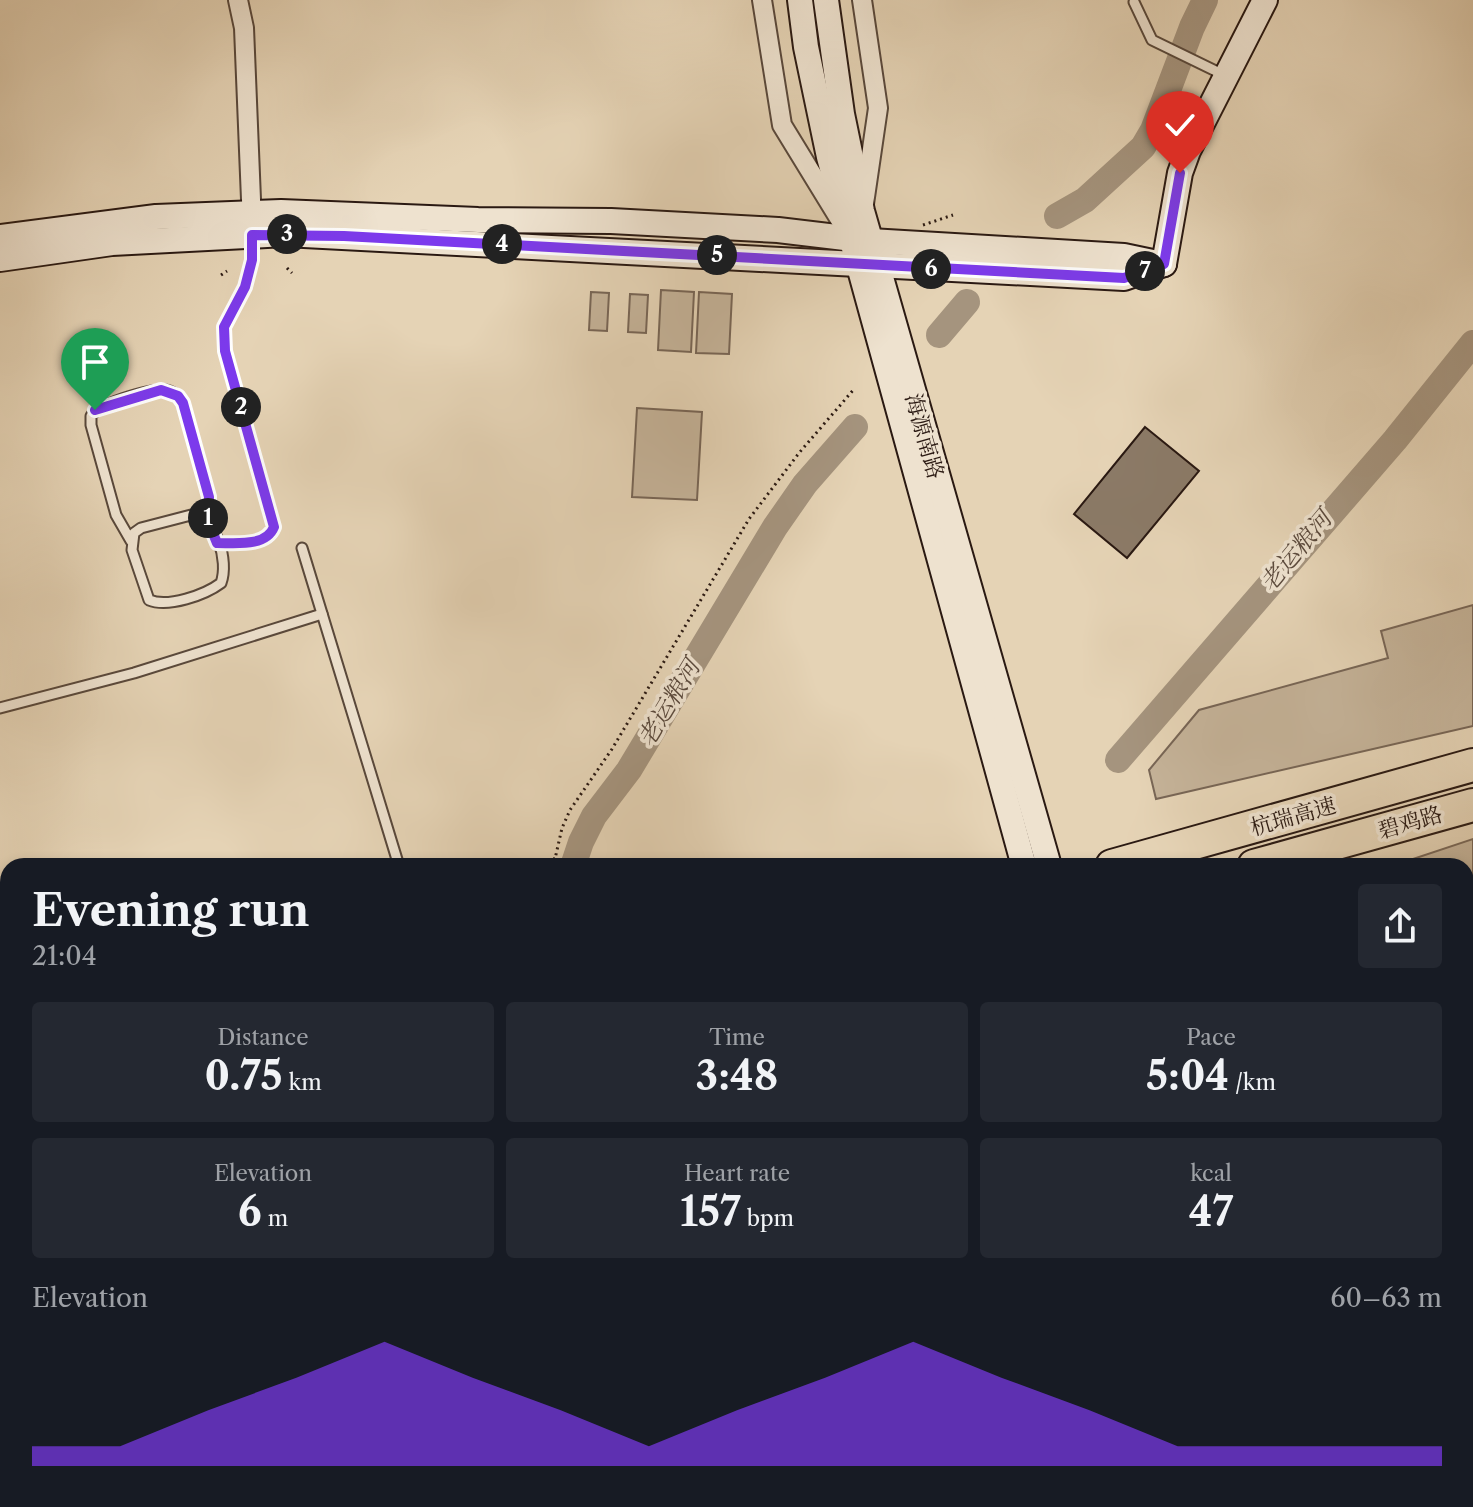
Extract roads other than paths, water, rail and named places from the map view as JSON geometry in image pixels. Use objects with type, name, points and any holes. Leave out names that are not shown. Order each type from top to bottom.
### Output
[{"type":"highway","name":"杭瑞高速","points":[[1141,858],[1473,765]]},
{"type":"highway","name":"碧鸡路","points":[[1197,858],[1473,780]]},
{"type":"highway","name":"碧鸡路","points":[[1283,858],[1473,805]]},
{"type":"highway","points":[[1343,858],[1473,822]]},
{"type":"street","points":[[238,0],[244,28],[252,224]]},
{"type":"street","points":[[762,0],[782,125],[860,239]]},
{"type":"street","name":"海源南路","points":[[800,0],[806,47],[826,144],[860,239],[1022,858]]},
{"type":"street","name":"海源南路","points":[[826,0],[842,114],[862,211],[860,239]]},
{"type":"street","points":[[862,0],[878,108],[862,211]]},
{"type":"street","points":[[1164,264],[1180,173],[1216,71],[1265,0]]},
{"type":"street","points":[[0,237],[125,220],[252,224],[611,221],[1124,256],[1164,264]]},
{"type":"street","points":[[0,259],[252,224],[344,236],[1124,278],[1164,264]]},
{"type":"street","name":"海源南路","points":[[867,265],[1047,858]]},
{"type":"lane","points":[[1134,2],[1152,40],[1216,71]]},
{"type":"lane","points":[[217,543],[263,540],[271,535],[274,527],[225,351],[224,327],[245,287],[252,260],[252,224]]},
{"type":"lane","points":[[161,390],[178,396],[183,403],[209,497],[208,521],[217,543],[224,566],[221,583],[165,604],[149,600],[131,541],[116,515],[91,416],[103,406],[161,390]]},
{"type":"lane","points":[[131,541],[134,533],[141,528],[191,515],[208,521]]},
{"type":"lane","points":[[302,548],[397,858]]},
{"type":"lane","points":[[0,708],[134,673],[322,614]]},
{"type":"waterway","name":"老运粮河","points":[[1057,216],[1085,200],[1143,147],[1153,130],[1205,0]]},
{"type":"waterway","name":"老运粮河","points":[[939,335],[967,302]]},
{"type":"waterway","name":"老运粮河","points":[[1118,760],[1395,440],[1473,343]]},
{"type":"waterway","name":"老运粮河","points":[[576,858],[594,816],[629,770],[775,527],[805,484],[855,427]]}]
